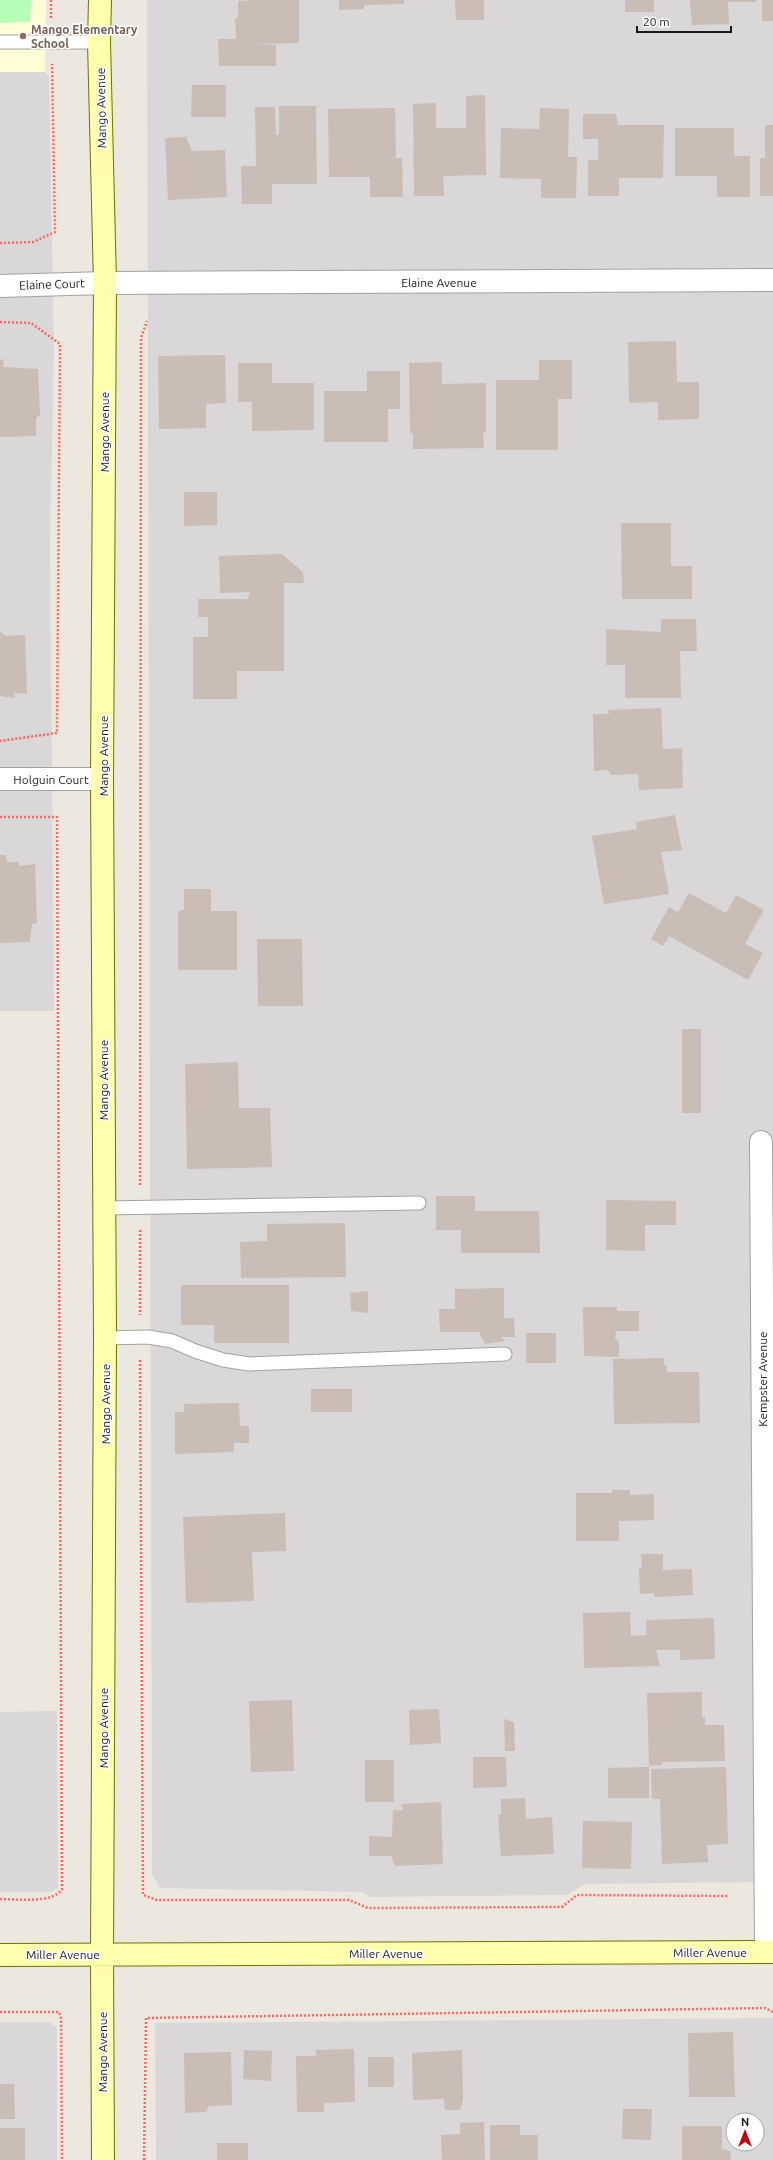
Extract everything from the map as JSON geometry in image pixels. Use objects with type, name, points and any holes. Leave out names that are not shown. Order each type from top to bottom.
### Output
[{"type":"street","name":"Mango Avenue","points":[[100,0],[99,42],[104,283],[102,779],[105,1338],[102,1954],[103,2160]]},
{"type":"street","name":"Elaine Avenue","points":[[104,283],[773,280]]},
{"type":"street","name":"Elaine Court","points":[[0,286],[104,283]]},
{"type":"street","name":"Holguin Court","points":[[0,779],[102,779]]},
{"type":"street","name":"Kempster Avenue","points":[[761,1142],[769,1952]]},
{"type":"street","name":"Miller Avenue","points":[[0,1955],[769,1952]]},
{"type":"lane","points":[[0,42],[99,42]]},
{"type":"lane","points":[[104,1208],[419,1203]]},
{"type":"lane","points":[[105,1338],[140,1337],[172,1341],[195,1351],[223,1360],[249,1364],[505,1354]]},
{"type":"path","points":[[0,243],[33,242],[55,232],[51,0]]},
{"type":"path","points":[[147,321],[141,338],[140,1337],[143,1895],[157,1900],[349,1900],[368,1908],[562,1907],[577,1895],[729,1896]]},
{"type":"path","points":[[0,322],[31,323],[60,344],[57,733],[0,741]]},
{"type":"path","points":[[0,817],[57,816],[62,1890],[60,1894],[48,1899],[0,1899]]},
{"type":"path","points":[[144,2160],[146,2018],[765,2008],[773,2012]]},
{"type":"path","points":[[0,2012],[59,2012],[61,2018],[62,2160]]},
{"type":"shaded area","name":"Mango Elementary School","points":[[0,0],[46,0],[45,72],[0,72]]},
{"type":"shaded area","points":[[147,0],[773,0],[773,1882],[585,1884],[567,1895],[371,1897],[361,1892],[160,1888],[152,1874]]},
{"type":"shaded area","points":[[0,72],[45,72],[49,76],[54,348],[50,543],[54,1011],[0,1011]]},
{"type":"shaded area","points":[[57,1711],[58,1887],[52,1892],[0,1892],[0,1712]]},
{"type":"shaded area","points":[[773,2018],[773,2160],[156,2160],[155,2023]]},
{"type":"shaded area","points":[[0,2022],[49,2022],[57,2027],[57,2160],[0,2160]]},
{"type":"green space","points":[[0,0],[31,0],[30,22],[0,23]]},
{"type":"building","points":[[299,0],[299,43],[255,44],[276,45],[276,66],[219,66],[218,39],[236,39],[235,19],[238,17],[238,1]]},
{"type":"building","points":[[339,0],[404,0],[404,4],[364,5],[364,9],[339,10]]},
{"type":"building","points":[[455,0],[484,0],[484,20],[456,20]]},
{"type":"building","points":[[625,0],[654,0],[654,12],[625,12]]},
{"type":"building","points":[[690,0],[756,0],[756,2],[728,2],[729,24],[692,25]]},
{"type":"building","points":[[762,0],[773,0],[773,21],[762,21]]},
{"type":"building","points":[[192,85],[226,85],[226,117],[191,117]]},
{"type":"building","points":[[485,95],[486,175],[443,176],[444,196],[414,196],[413,104],[436,103],[436,128],[466,128],[466,96]]},
{"type":"building","points":[[279,106],[316,106],[317,184],[272,184],[272,204],[242,204],[241,166],[256,166],[255,107],[275,107],[276,135],[279,135]]},
{"type":"building","points":[[395,108],[396,158],[402,158],[403,197],[370,197],[370,177],[329,177],[328,109]]},
{"type":"building","points":[[540,108],[569,109],[568,157],[577,157],[576,198],[541,198],[541,179],[500,178],[501,128],[539,129]]},
{"type":"building","points":[[583,114],[616,114],[618,125],[664,125],[663,178],[619,178],[619,196],[588,196],[588,160],[598,160],[598,139],[583,139]]},
{"type":"building","points":[[765,125],[773,125],[773,196],[760,196],[760,158],[765,158]]},
{"type":"building","points":[[675,128],[734,128],[734,156],[750,156],[750,197],[717,197],[717,176],[675,176]]},
{"type":"building","points":[[186,137],[192,151],[225,150],[227,197],[168,200],[165,138]]},
{"type":"building","points":[[676,341],[677,382],[699,382],[699,419],[658,420],[658,402],[629,403],[628,342]]},
{"type":"building","points":[[225,355],[226,403],[206,404],[206,428],[159,429],[158,356]]},
{"type":"building","points":[[4,359],[3,367],[38,369],[40,415],[36,418],[36,436],[0,437],[0,360]]},
{"type":"building","points":[[539,360],[572,360],[572,399],[558,399],[558,450],[496,450],[496,380],[539,380]]},
{"type":"building","points":[[442,362],[442,384],[486,383],[486,432],[483,432],[484,448],[413,449],[413,432],[410,434],[409,363]]},
{"type":"building","points":[[238,363],[272,363],[272,383],[314,383],[314,430],[252,431],[252,402],[238,402]]},
{"type":"building","points":[[367,371],[400,371],[400,409],[388,409],[388,442],[324,442],[324,391],[367,391]]},
{"type":"building","points":[[184,492],[217,492],[217,525],[184,526]]},
{"type":"building","points":[[621,523],[671,523],[671,566],[692,566],[692,599],[622,599]]},
{"type":"building","points":[[282,554],[303,572],[304,583],[284,583],[284,671],[237,671],[237,699],[193,699],[193,637],[208,637],[208,617],[198,617],[198,599],[248,599],[250,592],[220,593],[219,556]]},
{"type":"building","points":[[661,619],[696,619],[697,651],[680,651],[681,698],[625,698],[625,665],[606,665],[606,629],[661,632]]},
{"type":"building","points":[[0,631],[6,636],[25,635],[27,694],[14,693],[15,698],[0,696]]},
{"type":"building","points":[[661,708],[663,749],[682,748],[683,788],[639,790],[638,774],[611,775],[608,770],[594,771],[593,714],[609,714],[608,710]]},
{"type":"building","points":[[675,815],[682,850],[661,852],[669,894],[604,904],[592,836],[637,829],[636,822]]},
{"type":"building","points":[[0,855],[6,855],[7,862],[19,862],[19,866],[35,864],[37,923],[32,924],[30,942],[0,943]]},
{"type":"building","points":[[184,889],[211,889],[211,911],[237,911],[237,970],[178,970],[178,912],[184,909]]},
{"type":"building","points":[[689,893],[726,913],[736,895],[764,910],[745,944],[763,953],[748,980],[669,936],[663,946],[651,939],[669,907],[678,912]]},
{"type":"building","points":[[257,939],[302,939],[303,1006],[258,1006]]},
{"type":"building","points":[[682,1029],[701,1029],[701,1113],[682,1113]]},
{"type":"building","points":[[238,1062],[239,1108],[270,1108],[272,1167],[187,1169],[185,1064]]},
{"type":"building","points":[[436,1196],[475,1196],[475,1211],[539,1211],[540,1253],[461,1253],[461,1230],[436,1230]]},
{"type":"building","points":[[606,1200],[676,1201],[676,1225],[645,1225],[645,1251],[606,1250]]},
{"type":"building","points":[[345,1223],[346,1277],[241,1278],[240,1242],[267,1241],[267,1224]]},
{"type":"building","points":[[181,1285],[289,1285],[289,1343],[214,1343],[214,1325],[181,1325]]},
{"type":"building","points":[[504,1288],[504,1318],[514,1318],[515,1337],[501,1337],[505,1341],[485,1344],[479,1332],[440,1332],[439,1309],[455,1309],[455,1289]]},
{"type":"building","points":[[368,1291],[368,1313],[351,1311],[350,1293]]},
{"type":"building","points":[[583,1307],[617,1307],[617,1311],[639,1311],[639,1331],[616,1331],[615,1338],[619,1341],[619,1357],[584,1356]]},
{"type":"building","points":[[526,1333],[556,1333],[556,1363],[526,1363]]},
{"type":"building","points":[[664,1358],[664,1365],[667,1365],[667,1372],[699,1372],[700,1423],[614,1424],[613,1359]]},
{"type":"building","points":[[311,1389],[352,1389],[352,1412],[311,1412]]},
{"type":"building","points":[[239,1403],[240,1426],[249,1426],[249,1443],[234,1443],[234,1452],[175,1454],[175,1412],[184,1412],[184,1404]]},
{"type":"building","points":[[612,1490],[630,1490],[630,1495],[654,1494],[654,1520],[619,1521],[619,1541],[576,1541],[576,1493],[612,1493]]},
{"type":"building","points":[[285,1513],[286,1551],[252,1552],[254,1601],[186,1603],[183,1517]]},
{"type":"building","points":[[641,1554],[663,1554],[663,1570],[692,1569],[693,1595],[655,1597],[654,1593],[640,1594],[639,1568],[642,1568]]},
{"type":"building","points":[[630,1612],[631,1636],[646,1635],[646,1620],[714,1618],[715,1659],[680,1660],[680,1650],[656,1650],[660,1666],[584,1668],[583,1613]]},
{"type":"building","points":[[702,1692],[702,1717],[705,1717],[705,1725],[724,1725],[725,1761],[662,1762],[662,1765],[649,1766],[647,1693]]},
{"type":"building","points":[[292,1700],[294,1771],[251,1772],[249,1701]]},
{"type":"building","points":[[439,1709],[441,1743],[410,1745],[409,1710]]},
{"type":"building","points":[[504,1719],[514,1722],[515,1751],[505,1751]]},
{"type":"building","points":[[473,1757],[506,1757],[507,1787],[473,1788]]},
{"type":"building","points":[[365,1760],[394,1760],[394,1802],[365,1802]]},
{"type":"building","points":[[649,1767],[649,1798],[608,1798],[608,1768]]},
{"type":"building","points":[[726,1767],[728,1844],[707,1845],[708,1862],[662,1864],[660,1799],[652,1799],[651,1769]]},
{"type":"building","points":[[525,1798],[526,1819],[552,1817],[554,1854],[501,1856],[498,1815],[501,1814],[501,1799]]},
{"type":"building","points":[[441,1802],[443,1864],[395,1866],[391,1856],[369,1856],[369,1836],[392,1837],[393,1810],[403,1810],[402,1804]]},
{"type":"building","points":[[583,1821],[632,1822],[631,1869],[582,1868]]},
{"type":"building","points":[[733,2032],[735,2097],[689,2097],[688,2033]]},
{"type":"building","points":[[354,2049],[355,2102],[324,2103],[324,2112],[297,2112],[296,2056],[316,2056],[316,2050]]},
{"type":"building","points":[[244,2050],[272,2051],[271,2081],[243,2079]]},
{"type":"building","points":[[462,2050],[463,2100],[460,2110],[445,2110],[444,2099],[413,2100],[412,2053]]},
{"type":"building","points":[[231,2052],[232,2105],[209,2106],[206,2112],[185,2113],[184,2053]]},
{"type":"building","points":[[368,2057],[394,2057],[394,2087],[368,2087]]},
{"type":"building","points":[[0,2084],[14,2084],[15,2119],[0,2119]]},
{"type":"building","points":[[623,2109],[652,2109],[651,2140],[622,2139]]},
{"type":"building","points":[[484,2122],[485,2160],[442,2160],[441,2135],[460,2134],[460,2123]]},
{"type":"building","points":[[490,2125],[520,2125],[520,2135],[538,2135],[538,2160],[490,2160]]},
{"type":"building","points":[[682,2126],[722,2126],[722,2149],[725,2150],[725,2152],[730,2152],[731,2160],[682,2160]]},
{"type":"building","points":[[0,2128],[25,2128],[25,2160],[0,2160]]},
{"type":"building","points":[[217,2143],[248,2143],[248,2160],[217,2160]]},
{"type":"place","name":"Mango Elementary School","points":[[23,36]]}]
